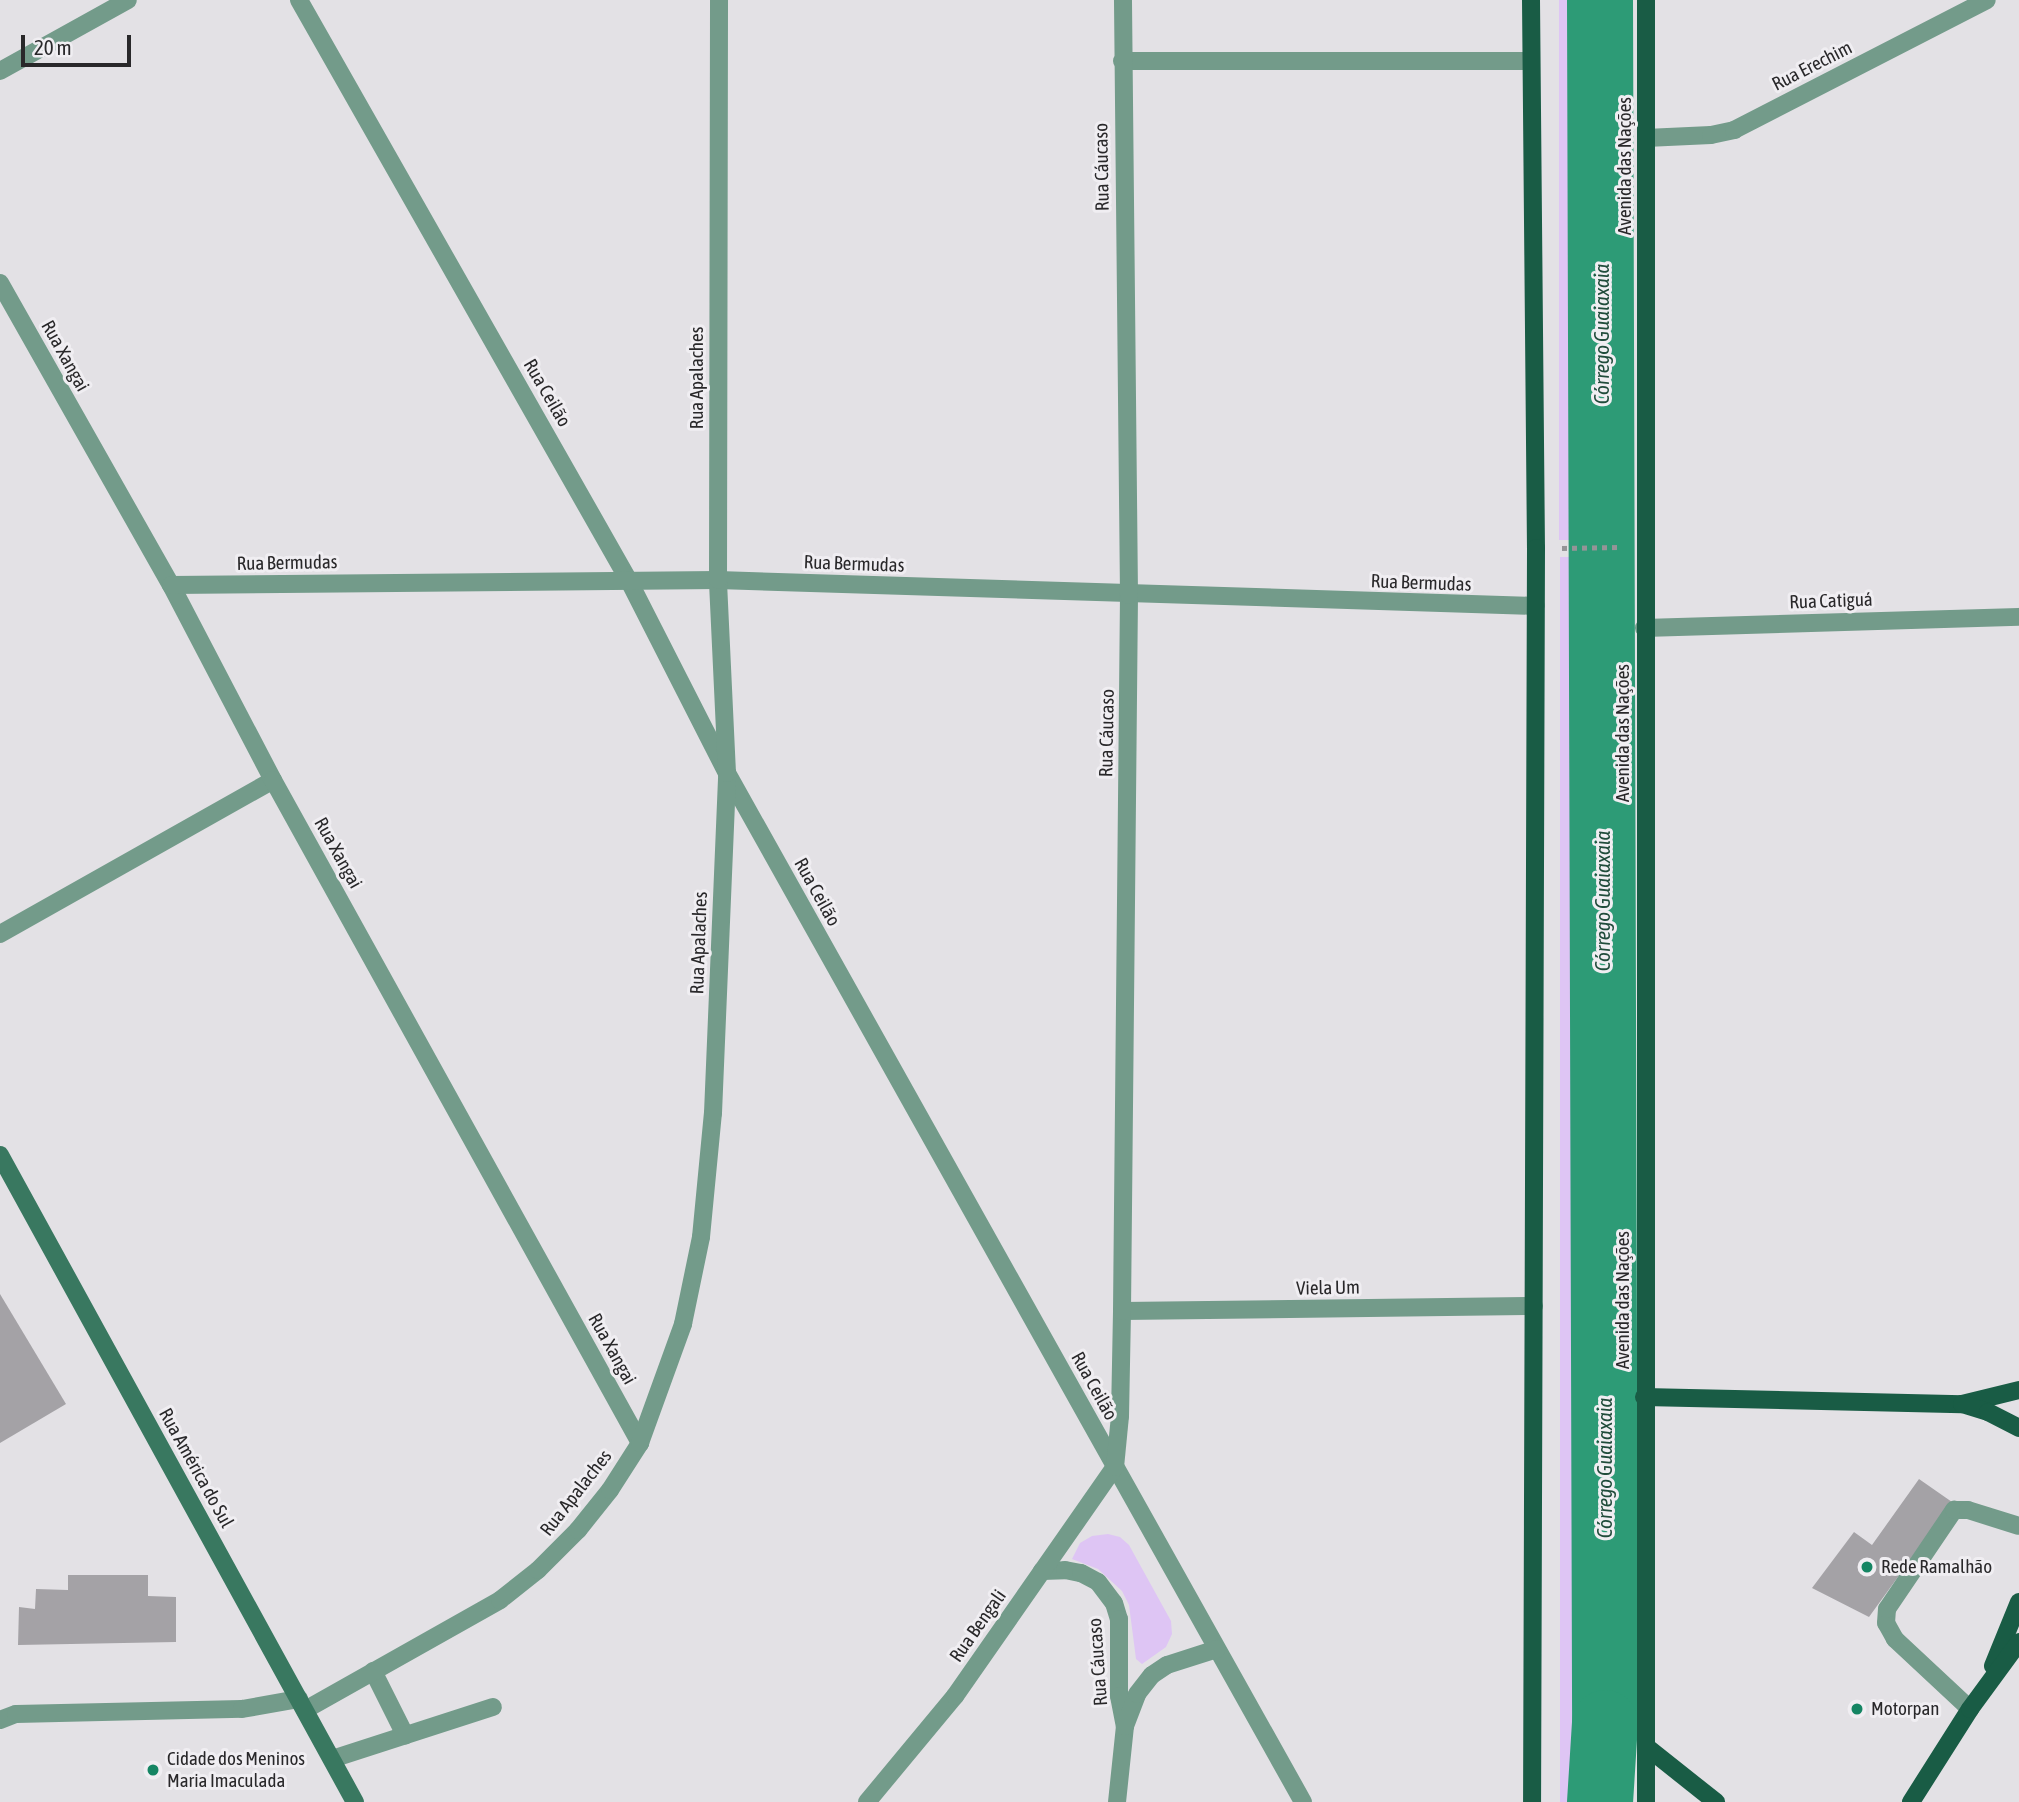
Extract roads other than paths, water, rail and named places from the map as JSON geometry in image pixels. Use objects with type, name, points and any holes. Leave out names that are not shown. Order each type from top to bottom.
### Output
[{"type":"main road","points":[[1531,0],[1536,606],[1532,1802]]},
{"type":"main road","name":"Avenida das Nações","points":[[1646,0],[1646,1802]]},
{"type":"main road","name":"Rua América do Sul","points":[[0,1155],[355,1802]]},
{"type":"main road","points":[[1644,1397],[1962,1404],[2019,1390]]},
{"type":"main road","points":[[1962,1404],[1988,1412],[2019,1428]]},
{"type":"main road","points":[[1984,1689],[2019,1602]]},
{"type":"main road","points":[[1984,1689],[2019,1630]]},
{"type":"main road","points":[[1909,1801],[1969,1709],[2019,1642]]},
{"type":"main road","points":[[1648,1748],[1716,1802]]},
{"type":"street","points":[[0,71],[128,0]]},
{"type":"street","name":"Rua Ceilão","points":[[299,0],[629,581],[727,773],[1303,1802]]},
{"type":"street","name":"Rua Apalaches","points":[[0,1720],[16,1714],[243,1709],[302,1704],[373,1671],[500,1600],[538,1570],[578,1530],[610,1490],[640,1443],[683,1324],[701,1237],[713,1114],[727,773],[718,580],[719,0]]},
{"type":"street","name":"Rua Cáucaso","points":[[1115,1467],[1120,1416],[1122,1311],[1129,595],[1123,0]]},
{"type":"street","name":"Rua Erechim","points":[[1646,138],[1689,137],[1734,130],[1987,0]]},
{"type":"street","points":[[1122,61],[1531,61]]},
{"type":"street","name":"Rua Xangai","points":[[0,283],[171,585],[273,780],[640,1443]]},
{"type":"street","name":"Rua Bermudas","points":[[171,585],[718,580],[1536,606]]},
{"type":"street","name":"Rua Catiguá","points":[[1644,628],[2019,617]]},
{"type":"street","points":[[0,933],[273,780]]},
{"type":"street","name":"Viela Um","points":[[1122,1311],[1534,1306]]},
{"type":"street","name":"Rua Bengali","points":[[867,1802],[955,1696],[1115,1467]]},
{"type":"street","points":[[1969,1709],[1895,1639],[1886,1623],[1887,1609],[1954,1510],[1968,1510],[2019,1526]]},
{"type":"street","name":"Rua Cáucaso","points":[[1042,1571],[1066,1570],[1081,1573],[1098,1582],[1114,1603],[1118,1619],[1119,1696],[1125,1726],[1117,1802]]},
{"type":"street","points":[[1125,1726],[1137,1694],[1152,1675],[1167,1665],[1217,1649]]},
{"type":"street","points":[[373,1671],[405,1735]]},
{"type":"street","points":[[332,1759],[494,1707]]},
{"type":"waterway","name":"Córrego Guaiaxaia","points":[[1600,0],[1605,1723],[1600,1802]]},
{"type":"place","name":"Rede Ramalhão","points":[[1867,1567]]},
{"type":"place","name":"Motorpan","points":[[1857,1709]]},
{"type":"place","name":"Cidade dos Meninos Maria Imaculada","points":[[153,1770]]}]
